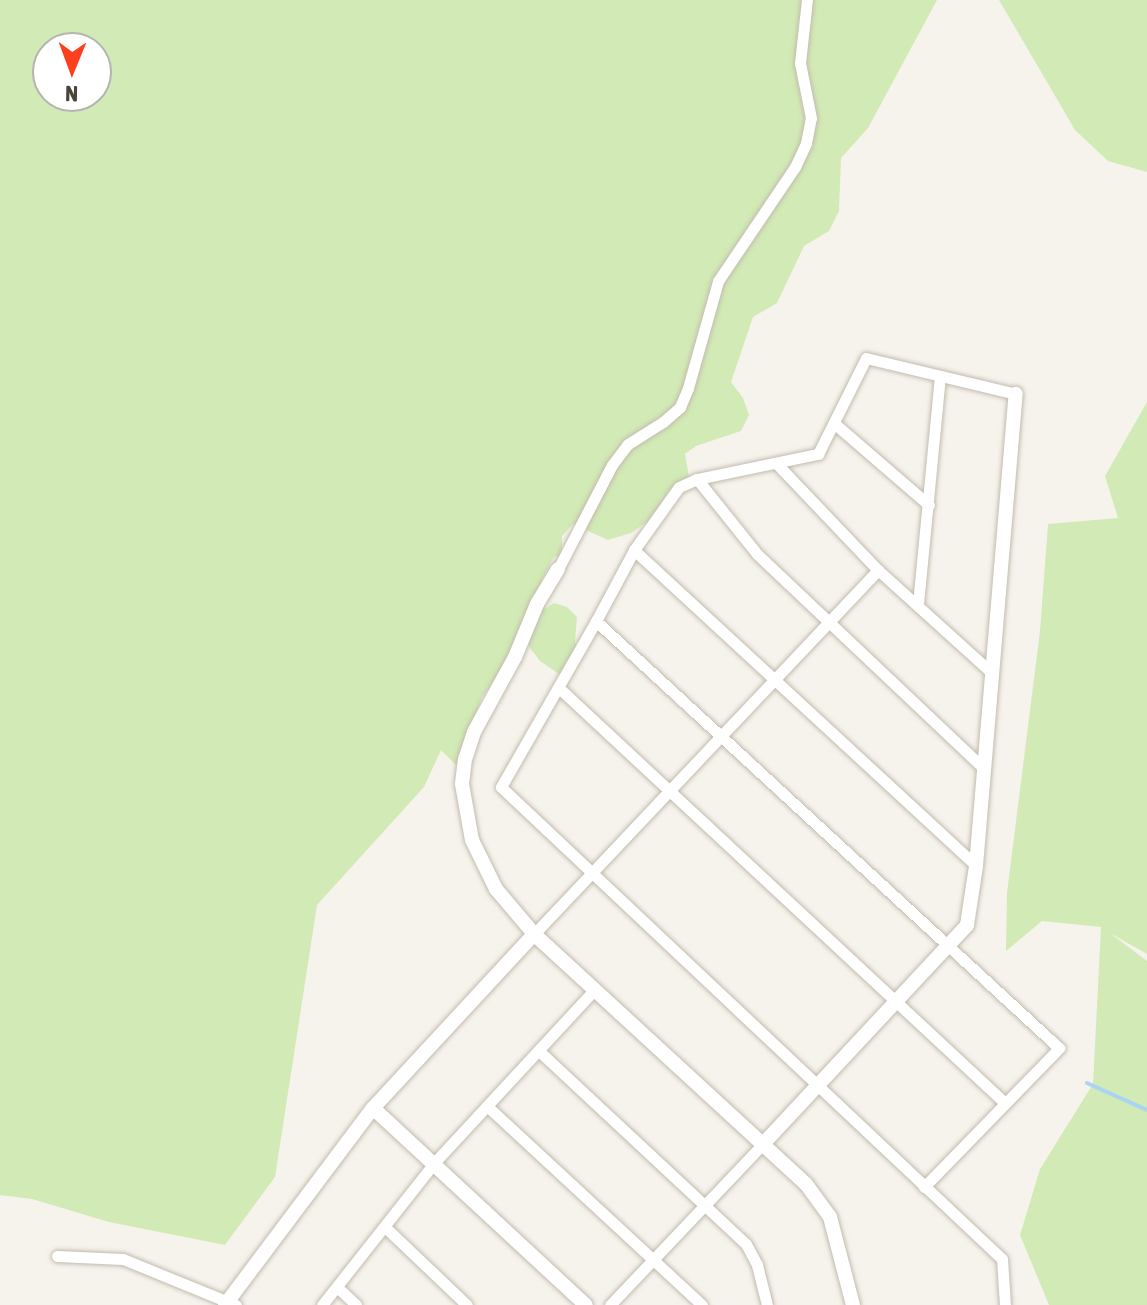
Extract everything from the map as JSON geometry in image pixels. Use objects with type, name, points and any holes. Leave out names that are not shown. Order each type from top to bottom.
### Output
[{"type":"street","points":[[807,0],[800,63],[811,118],[806,143],[795,167],[718,281],[680,407],[628,444],[595,494],[537,604],[515,657],[474,732],[465,759],[462,784],[472,840],[485,871],[534,934],[806,1184],[830,1217],[853,1305]]},
{"type":"street","points":[[610,1305],[764,1143],[816,1084],[967,925],[976,866],[1016,394],[866,358],[818,454],[697,479],[679,487],[634,550],[501,787],[590,874],[816,1084],[1002,1259],[1005,1305]]},
{"type":"street","points":[[918,604],[940,376]]},
{"type":"street","points":[[835,424],[929,505]]},
{"type":"street","points":[[776,463],[878,570],[992,673]]},
{"type":"street","points":[[697,479],[757,554],[984,769]]},
{"type":"street","points":[[634,550],[976,866]]},
{"type":"street","points":[[57,1256],[123,1259],[229,1304],[373,1108],[878,570]]},
{"type":"street","points":[[596,621],[950,944],[1059,1048],[924,1187]]},
{"type":"street","points":[[559,688],[894,1004],[1005,1103]]},
{"type":"street","points":[[322,1305],[434,1163],[595,989]]},
{"type":"street","points":[[539,1051],[746,1244],[757,1265],[767,1305]]},
{"type":"street","points":[[487,1106],[702,1305]]},
{"type":"street","points":[[373,1108],[586,1305]]},
{"type":"street","points":[[385,1227],[467,1305]]},
{"type":"street","points":[[337,1287],[356,1305]]},
{"type":"green space","points":[[0,0],[937,0],[868,128],[841,158],[839,211],[829,231],[804,246],[777,303],[753,317],[731,382],[743,398],[749,415],[741,431],[696,446],[685,454],[689,477],[661,512],[631,533],[608,540],[573,524],[562,536],[562,556],[554,557],[542,579],[545,609],[554,603],[567,607],[577,617],[575,642],[579,651],[562,676],[540,661],[523,639],[482,697],[457,766],[441,750],[424,787],[317,905],[275,1177],[225,1245],[109,1222],[32,1199],[0,1195]]},
{"type":"green space","points":[[999,0],[1147,0],[1147,172],[1108,161],[1075,130]]},
{"type":"green space","points":[[1147,402],[1147,954],[1110,933],[1147,961],[1147,1305],[1049,1305],[1020,1235],[1040,1169],[1093,1084],[1101,927],[1042,921],[1006,951],[1007,893],[1040,631],[1048,524],[1118,518],[1105,476]]},
{"type":"waterway","points":[[1087,1083],[1147,1110]]}]
